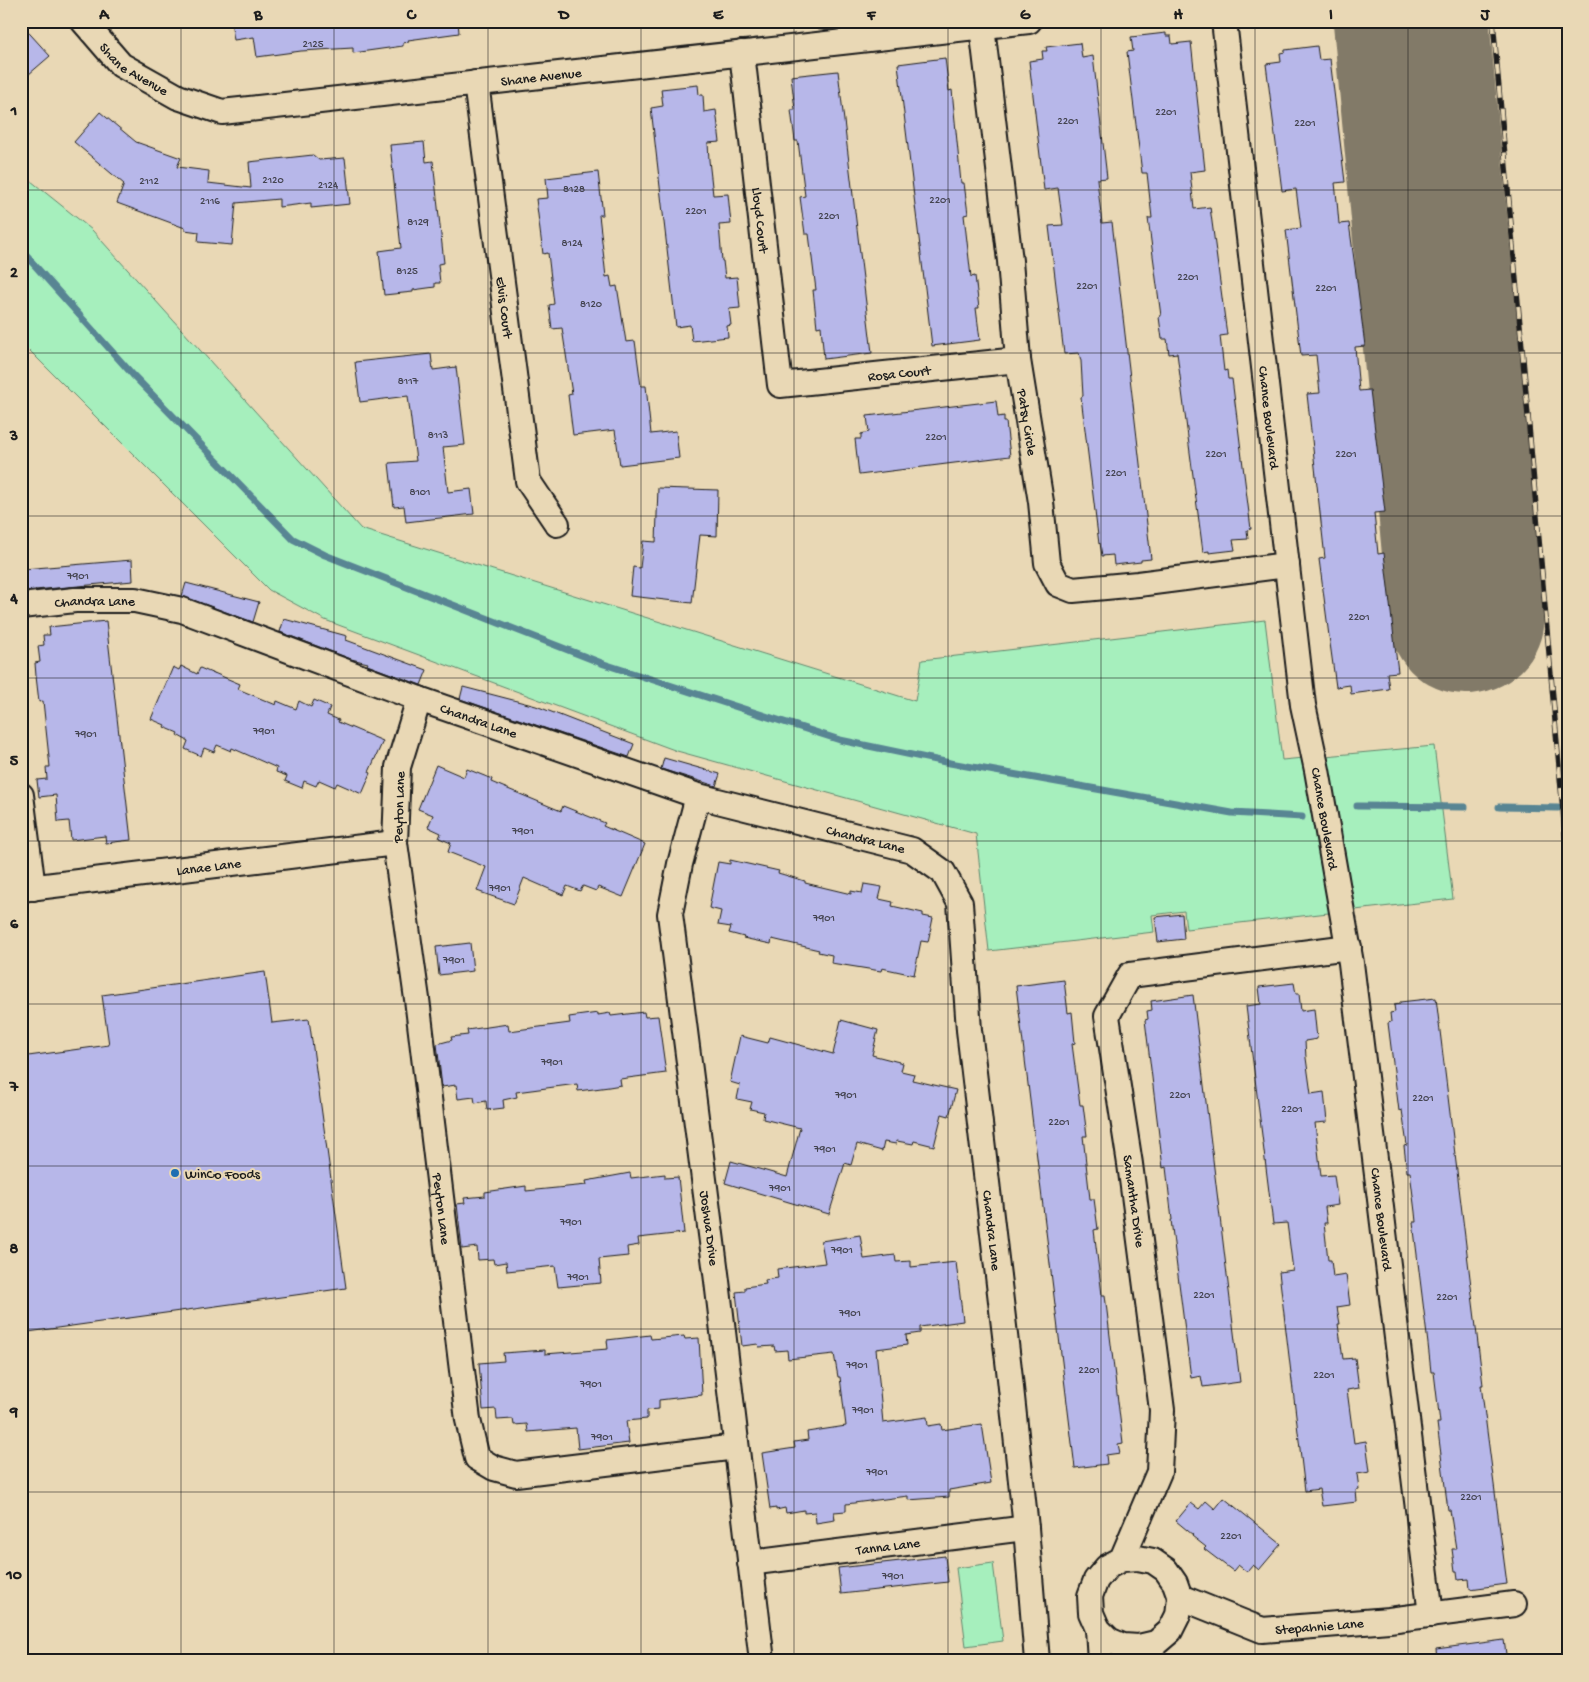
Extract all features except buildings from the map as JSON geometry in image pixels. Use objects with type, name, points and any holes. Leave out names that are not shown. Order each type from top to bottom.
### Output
[{"type":"street","name":"Shane Avenue","points":[[83,21],[121,65],[178,97],[222,112],[1029,21]]},
{"type":"street","name":"Chance Boulevard","points":[[1224,21],[1303,705],[1317,770],[1349,947],[1431,1615]]},
{"type":"street","name":"Patsy Circle","points":[[982,27],[1010,261],[1018,360],[1041,502],[1047,563],[1058,584],[1073,590],[1138,584],[1287,565]]},
{"type":"street","name":"Lloyd Court","points":[[742,54],[780,386]]},
{"type":"street","name":"Elvis Court","points":[[476,83],[528,481],[557,524]]},
{"type":"street","name":"Rosa Court","points":[[780,386],[1018,360]]},
{"type":"street","name":"Chandra Lane","points":[[21,606],[75,600],[135,600],[182,610],[419,699],[698,796],[912,850],[943,872],[960,903],[968,1030],[991,1206],[1026,1528],[1037,1661]]},
{"type":"street","name":"Peyton Lane","points":[[419,699],[398,767],[395,843],[417,999],[468,1420],[478,1458],[494,1468],[516,1474],[736,1448]]},
{"type":"street","points":[[21,795],[27,889]]},
{"type":"street","name":"Joshua Drive","points":[[698,796],[680,864],[670,914],[717,1280],[762,1661]]},
{"type":"street","name":"Lanae Lane","points":[[27,889],[395,843]]},
{"type":"street","name":"Samantha Drive","points":[[1122,1559],[1160,1472],[1162,1410],[1130,1164],[1107,1016],[1130,975],[1349,947]]},
{"type":"street","name":"Tanna Lane","points":[[750,1562],[1026,1528]]},
{"type":"street","points":[[1098,1629],[1109,1640],[1138,1654],[1156,1643],[1170,1631],[1178,1615],[1180,1597],[1175,1583],[1166,1570],[1153,1561],[1138,1558],[1122,1559],[1107,1567],[1096,1580],[1090,1596],[1091,1613],[1098,1629],[1100,1661]]},
{"type":"street","name":"Stepahnie Lane","points":[[1180,1597],[1262,1630],[1389,1620],[1514,1604]]},
{"type":"green space","points":[[21,173],[92,230],[361,529],[915,701],[922,660],[1265,620],[1282,760],[1434,746],[1453,899],[1186,929],[1184,911],[1152,915],[1154,932],[989,951],[976,834],[677,751],[325,620],[269,590],[21,342]]},
{"type":"green space","points":[[993,1563],[1003,1641],[966,1646],[956,1568]]},
{"type":"waterway","points":[[21,250],[133,375],[293,539],[325,555],[604,664],[840,740],[950,763],[1232,813],[1302,817]]},
{"type":"waterway","points":[[1357,806],[1465,807]]},
{"type":"waterway","points":[[1499,807],[1558,808]]},
{"type":"runway","points":[[1411,21],[1466,616]]},
{"type":"railway","points":[[1493,21],[1568,867]]},
{"type":"place","name":"WinCo Foods","points":[[175,1173]]}]
